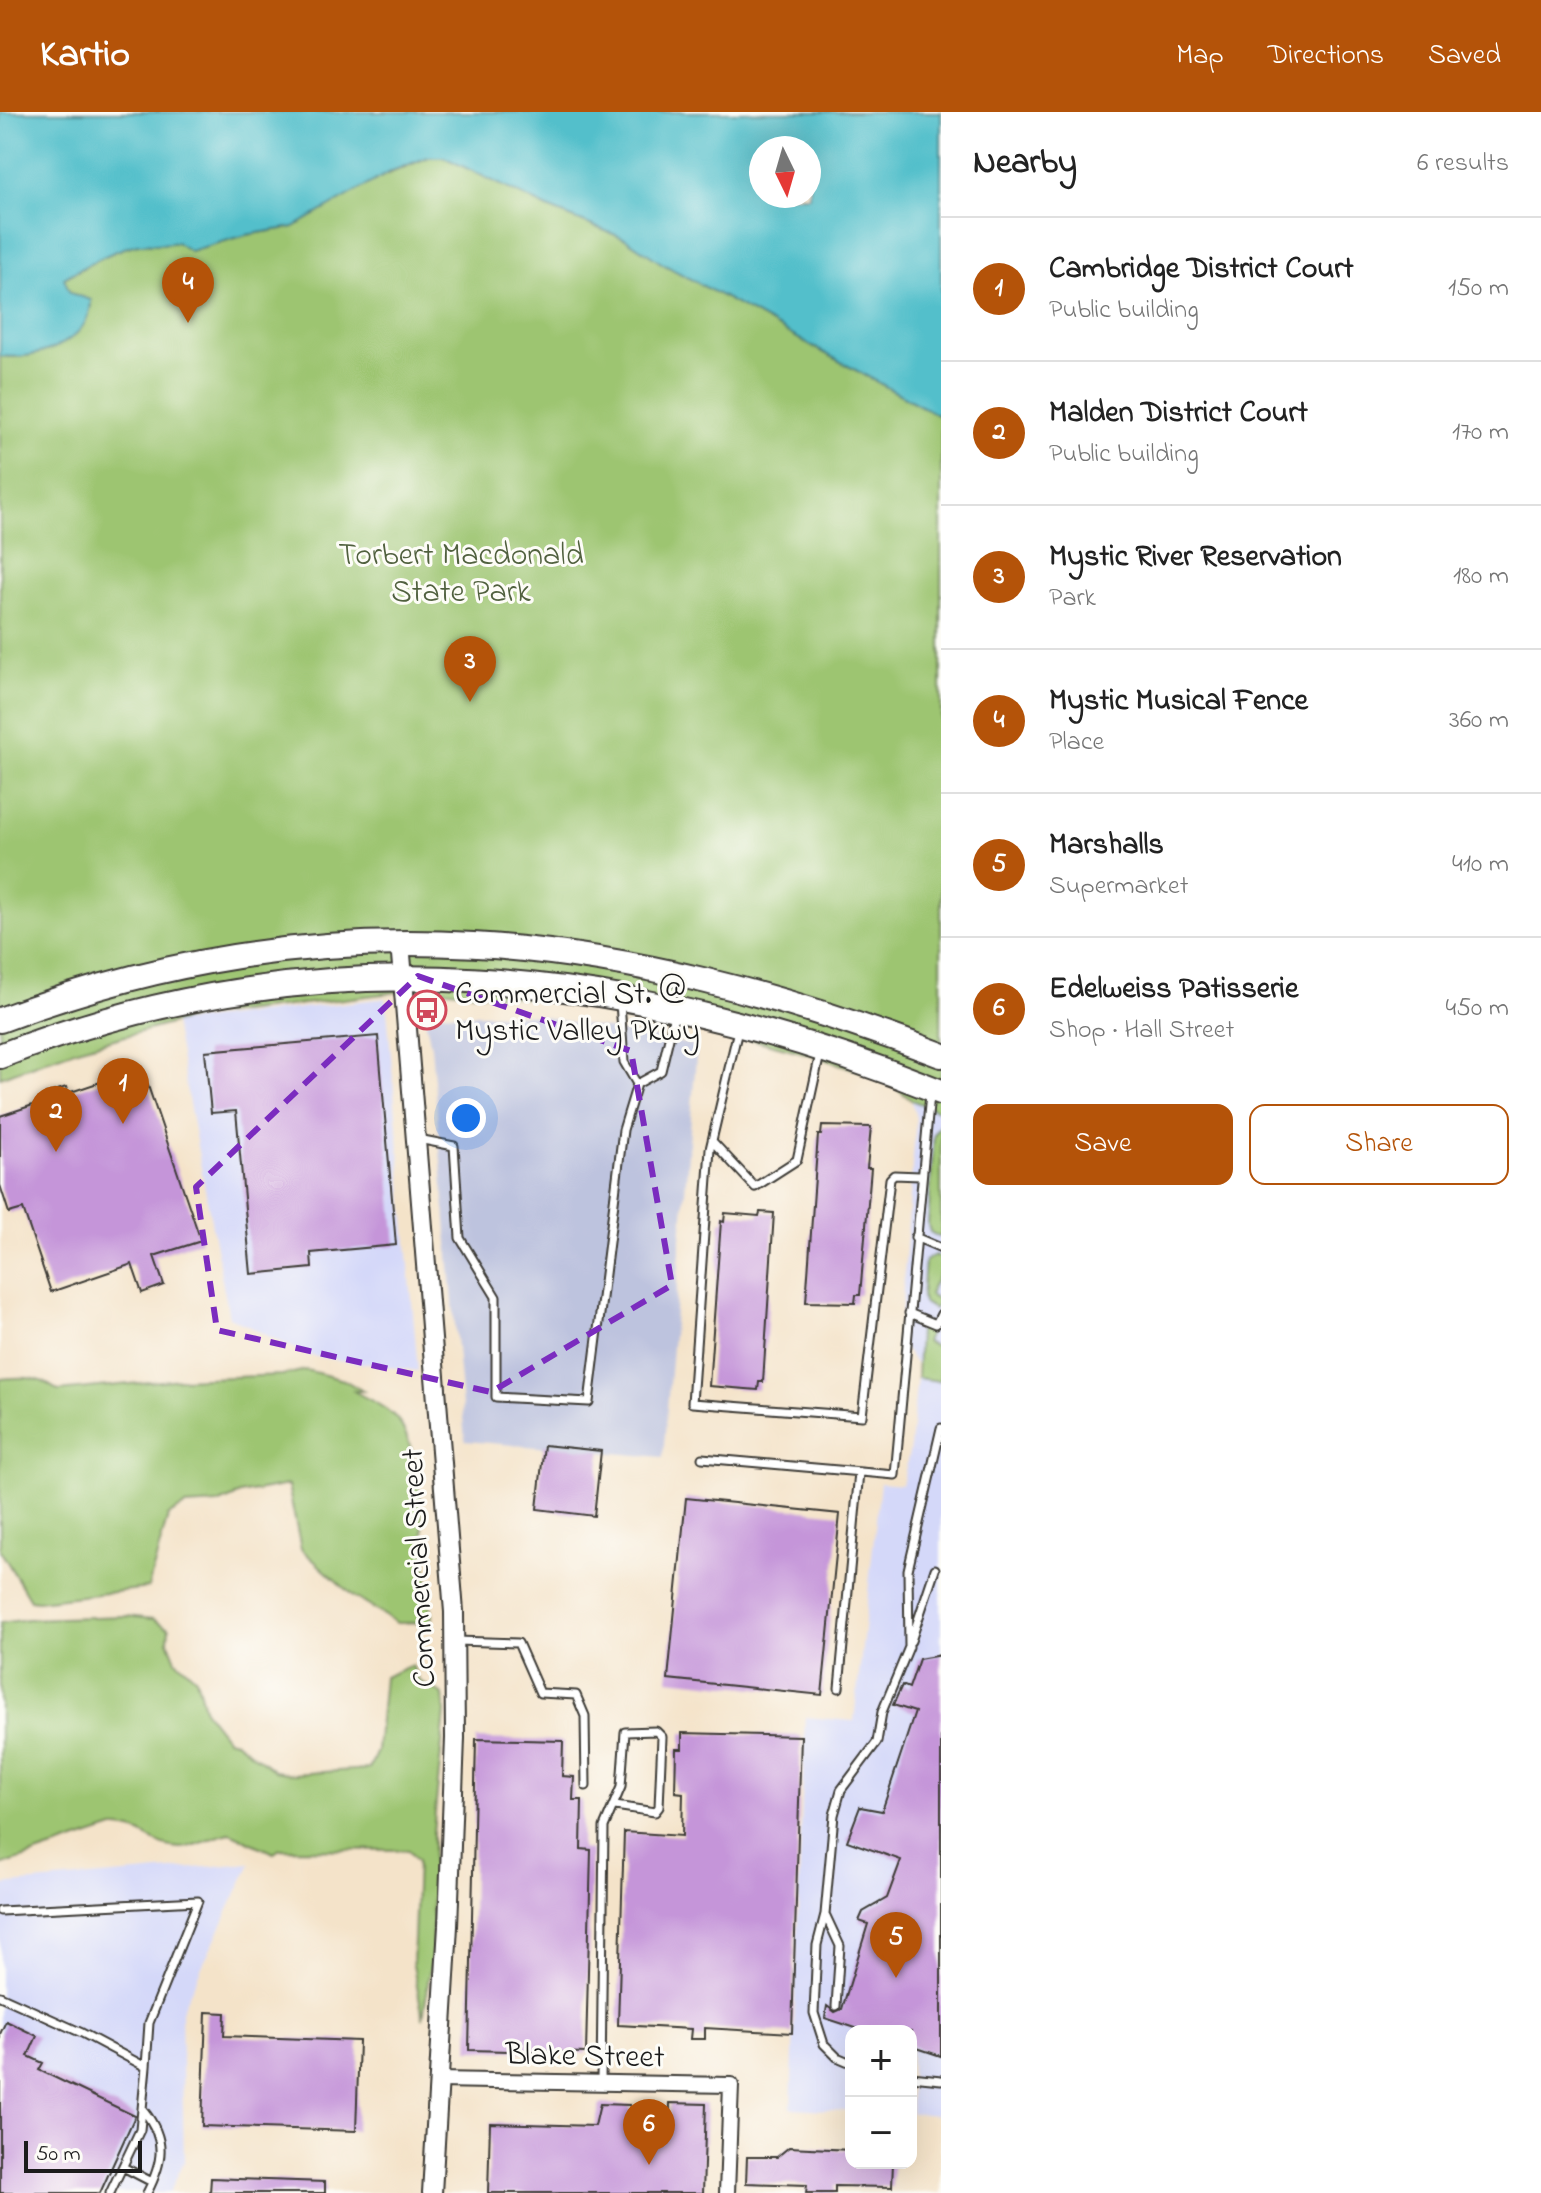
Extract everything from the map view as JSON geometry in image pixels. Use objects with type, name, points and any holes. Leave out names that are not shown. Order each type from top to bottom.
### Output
[{"type":"highway","points":[[0,1020],[72,994],[185,966],[271,952],[400,942],[553,950],[663,970],[816,1011],[941,1055]]},
{"type":"highway","points":[[0,1056],[99,1022],[198,998],[285,985],[403,977],[505,981],[619,996],[676,1008],[822,1049],[936,1090]]},
{"type":"street","name":"Commercial Street","points":[[400,942],[455,1641],[448,1912],[432,2193]]},
{"type":"street","name":"Blake Street","points":[[438,2080],[731,2085],[727,2193]]},
{"type":"lane","points":[[619,996],[624,1062],[637,1084]]},
{"type":"lane","points":[[414,1138],[454,1146],[460,1238],[496,1297],[496,1397],[589,1402],[623,1130],[637,1084],[661,1071],[676,1008]]},
{"type":"lane","points":[[739,1024],[712,1141],[690,1398],[697,1405],[862,1416],[890,1179],[894,1175],[920,1176]]},
{"type":"lane","points":[[712,1141],[755,1187],[797,1160],[822,1049]]},
{"type":"lane","points":[[702,1458],[895,1475],[920,1176],[936,1090]]},
{"type":"lane","points":[[915,1237],[941,1248]]},
{"type":"lane","points":[[909,1313],[936,1324],[941,1314]]},
{"type":"lane","points":[[909,1647],[908,1570],[941,1428]]},
{"type":"lane","points":[[839,1688],[859,1472]]},
{"type":"lane","points":[[845,2060],[830,2053],[816,2022],[817,1945],[825,1914],[837,1801],[846,1782],[877,1742],[882,1712],[909,1647],[935,1569]]},
{"type":"lane","points":[[455,1641],[518,1643],[540,1693],[576,1695],[585,1716],[586,1786]]},
{"type":"lane","points":[[601,2081],[604,1827],[621,1787],[625,1732],[656,1731],[662,1737],[664,1754],[659,1807],[655,1812],[615,1806]]},
{"type":"lane","points":[[0,1911],[198,1901],[149,2023],[144,2111],[110,2193]]},
{"type":"lane","points":[[825,1914],[840,1946],[836,2006]]},
{"type":"lane","points":[[0,1996],[82,2033],[146,2067]]},
{"type":"lane","points":[[917,2078],[941,2080]]},
{"type":"lane","points":[[144,2111],[157,2128],[161,2159],[147,2193]]},
{"type":"lane","points":[[123,2167],[152,2182]]},
{"type":"highlighted area","points":[[418,976],[631,1051],[672,1285],[491,1392],[217,1330],[196,1187]]},
{"type":"shaded area","points":[[386,998],[418,1371],[310,1356],[229,1317],[174,1023]]},
{"type":"shaded area","points":[[424,1013],[534,1015],[697,1046],[663,1457],[465,1441],[431,1046]]},
{"type":"shaded area","points":[[911,1100],[941,1113],[941,2115],[917,2113],[917,2025],[845,2025],[845,2111],[791,2108],[805,1717],[854,1721],[880,1483],[902,1485],[910,1448],[918,1367],[899,1341],[916,1118]]},
{"type":"shaded area","points":[[251,1863],[181,2011],[184,2162],[169,2193],[0,2193],[0,1885]]},
{"type":"green space","name":"Torbert Macdonald State Park","points":[[429,157],[444,157],[550,209],[626,239],[663,264],[941,417],[941,1112],[911,1100],[887,1080],[809,1054],[633,1009],[430,988],[192,1018],[77,1049],[0,1077],[0,356],[28,356],[41,352],[54,347],[76,330],[91,306],[66,289],[64,278],[109,254],[138,244],[176,241],[190,251],[246,235],[294,227],[374,180]]},
{"type":"green space","points":[[941,1122],[939,1237],[930,1232],[928,1225],[934,1134]]},
{"type":"green space","points":[[935,1255],[941,1258],[941,1270],[929,1295],[940,1301],[934,1309],[923,1303],[922,1297],[925,1261]]},
{"type":"green space","points":[[924,1326],[931,1329],[926,1342],[937,1347],[941,1339],[940,1381],[917,1378],[919,1330]]},
{"type":"green space","points":[[306,1370],[344,1380],[363,1391],[354,1391],[395,1417],[405,1433],[413,1456],[422,1512],[432,1617],[429,1623],[397,1623],[353,1596],[301,1549],[288,1485],[240,1494],[218,1504],[185,1506],[168,1516],[148,1588],[30,1600],[0,1550],[0,1379],[30,1378],[58,1391],[181,1379],[284,1375]]},
{"type":"green space","points":[[126,1616],[153,1619],[169,1628],[168,1640],[176,1660],[196,1678],[205,1711],[227,1739],[235,1741],[275,1771],[293,1774],[369,1769],[377,1751],[384,1677],[412,1665],[418,1680],[443,1695],[445,1713],[433,1833],[432,1954],[423,2018],[413,1965],[417,1861],[408,1850],[280,1849],[274,1853],[230,1833],[180,1848],[163,1845],[132,1830],[114,1828],[0,1866],[0,1623],[28,1619]]},
{"type":"water","points":[[0,112],[941,112],[941,417],[663,264],[626,239],[550,209],[444,157],[428,157],[392,171],[294,227],[246,235],[190,251],[176,242],[138,244],[109,254],[64,278],[70,293],[91,300],[82,328],[71,338],[44,352],[0,356]]},
{"type":"building","points":[[378,1036],[396,1245],[311,1253],[312,1268],[251,1274],[236,1111],[211,1113],[205,1051]]},
{"type":"building","points":[[142,1068],[201,1241],[154,1256],[164,1285],[142,1293],[132,1264],[51,1292],[23,1209],[9,1213],[0,1185],[0,1116],[48,1100],[46,1094],[66,1087],[68,1093]]},
{"type":"building","points":[[822,1126],[871,1127],[867,1168],[871,1168],[860,1295],[856,1295],[855,1303],[806,1302],[818,1135],[821,1135]]},
{"type":"building","points":[[760,1212],[774,1213],[763,1382],[759,1382],[758,1390],[709,1386],[721,1221],[724,1222],[725,1213],[759,1216]]},
{"type":"building","points":[[544,1445],[601,1451],[594,1516],[537,1509]]},
{"type":"building","points":[[686,1498],[840,1514],[822,1695],[668,1679]]},
{"type":"building","points":[[941,1655],[941,2056],[917,2048],[917,2025],[847,2025],[825,2018],[827,2006],[835,2012],[842,2009],[868,1924],[859,1921],[863,1912],[887,1898],[901,1860],[847,1841],[860,1807],[882,1811],[915,1712],[893,1705],[902,1685],[909,1688],[919,1659]]},
{"type":"building","points":[[682,1733],[801,1736],[792,2033],[705,2028],[705,2039],[690,2039],[691,2029],[618,2025],[624,1832],[682,1836],[683,1793],[675,1792],[676,1749],[682,1749]]},
{"type":"building","points":[[476,1739],[563,1741],[562,1776],[574,1777],[573,1800],[582,1800],[581,1849],[591,1850],[586,2053],[469,2050]]},
{"type":"building","points":[[206,2012],[225,2013],[224,2036],[359,2041],[356,2131],[202,2126]]},
{"type":"building","points":[[6,2021],[37,2036],[28,2056],[43,2063],[39,2070],[135,2116],[100,2193],[0,2193],[0,2034]]},
{"type":"building","points":[[670,2103],[706,2104],[703,2193],[488,2193],[490,2123],[595,2126],[600,2104],[630,2105],[630,2110],[633,2110],[632,2135],[669,2136]]},
{"type":"building","points":[[789,2147],[845,2150],[845,2169],[893,2169],[892,2187],[835,2186],[835,2193],[806,2193],[807,2185],[746,2183],[747,2157],[777,2157]]},
{"type":"building","points":[[211,2178],[325,2182],[325,2193],[210,2193]]},
{"type":"place","name":"Mystic Musical Fence","points":[[188,323]]},
{"type":"place","name":"Mystic River Reservation","points":[[470,702]]},
{"type":"place","name":"Commercial St. @ Mystic Valley Pkwy","points":[[427,1010]]},
{"type":"place","name":"Cambridge District Court","points":[[123,1124]]},
{"type":"place","name":"Malden District Court","points":[[56,1152]]},
{"type":"place","name":"Marshalls","points":[[896,1978]]},
{"type":"place","name":"Edelweiss Patisserie","points":[[649,2165]]}]
